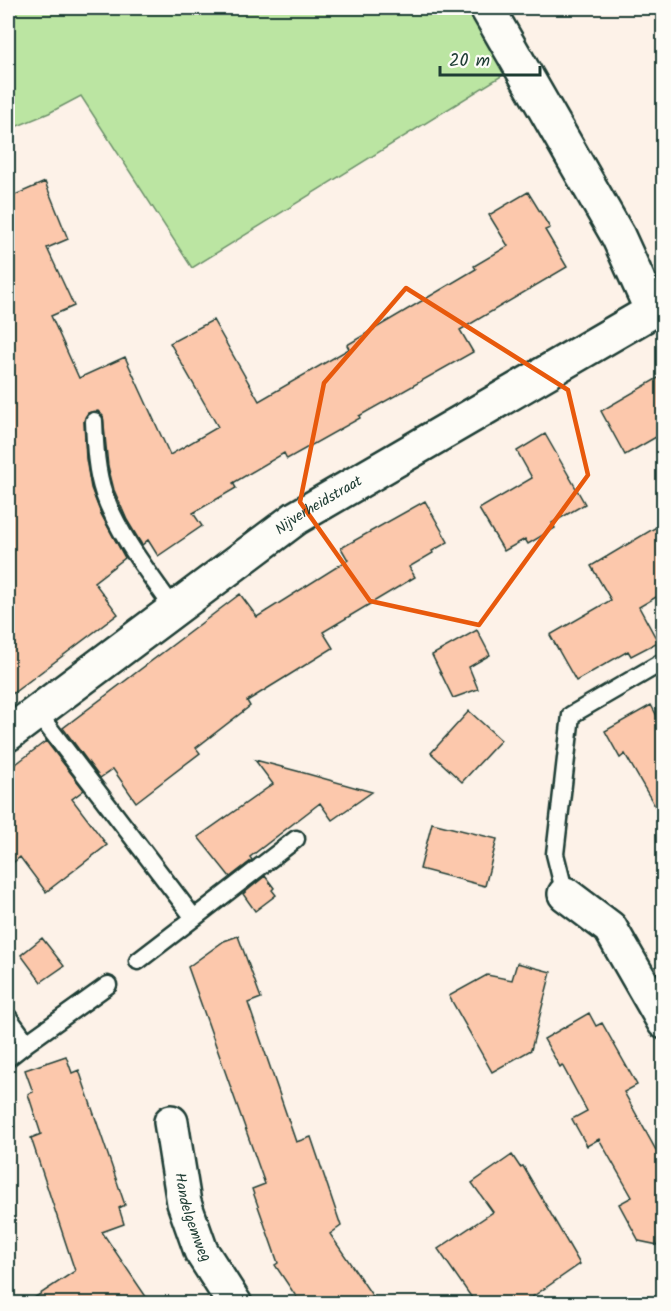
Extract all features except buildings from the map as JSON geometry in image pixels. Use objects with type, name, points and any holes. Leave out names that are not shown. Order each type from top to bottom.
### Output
[{"type":"street","name":"Nijverheidstraat","points":[[8,734],[296,518],[658,308],[487,8]]},
{"type":"street","points":[[565,894],[610,928],[663,1022]]},
{"type":"street","name":"Handelgemweg","points":[[171,1122],[184,1203],[201,1251],[235,1304]]},
{"type":"lane","points":[[94,421],[94,449],[103,493],[119,528],[174,609]]},
{"type":"lane","points":[[565,894],[555,854],[571,715],[663,661]]},
{"type":"lane","points":[[37,712],[194,918]]},
{"type":"lane","points":[[138,961],[296,839]]},
{"type":"lane","points":[[8,1058],[108,984]]},
{"type":"lane","points":[[8,1017],[27,1043]]},
{"type":"highlighted area","points":[[406,288],[568,390],[588,475],[479,625],[370,601],[300,502],[324,383]]},
{"type":"green space","points":[[8,8],[472,8],[508,72],[192,268],[81,96],[49,113],[8,130]]}]
